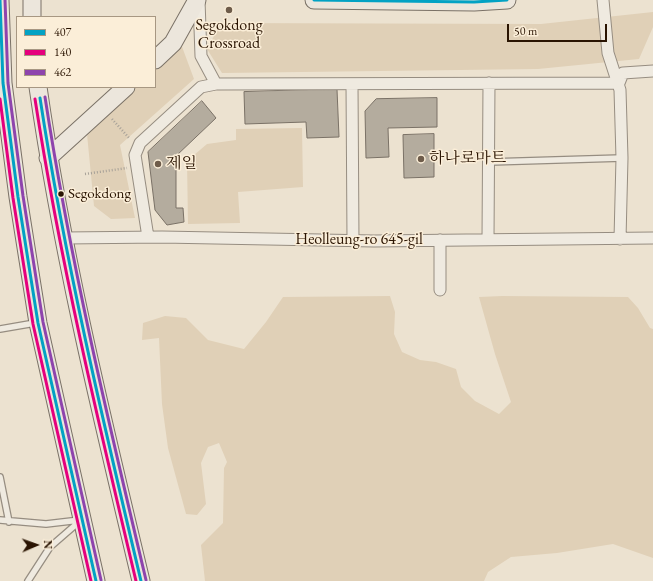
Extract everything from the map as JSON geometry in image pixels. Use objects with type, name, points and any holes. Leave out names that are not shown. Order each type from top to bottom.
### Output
[{"type":"main road","points":[[0,0],[6,143],[38,322],[96,581]]},
{"type":"main road","points":[[32,0],[32,16]]},
{"type":"main road","points":[[156,59],[173,43],[198,0]]},
{"type":"main road","points":[[314,0],[474,2],[507,0]]},
{"type":"main road","points":[[38,88],[48,158],[97,397],[141,581]]},
{"type":"main road","points":[[48,158],[125,88]]},
{"type":"street","points":[[198,0],[201,56],[216,84]]},
{"type":"street","points":[[603,0],[608,53],[619,83],[620,90],[622,158],[620,239]]},
{"type":"street","points":[[619,83],[623,73],[653,71]]},
{"type":"street","points":[[488,239],[489,83]]},
{"type":"street","points":[[148,237],[135,155],[140,143],[201,87],[216,84],[619,83]]},
{"type":"street","points":[[352,84],[353,240]]},
{"type":"street","name":"Heolleung-ro 645-gil","points":[[64,238],[148,237],[353,240],[653,238]]},
{"type":"street","points":[[440,240],[440,290]]},
{"type":"lane","points":[[489,162],[622,158]]},
{"type":"lane","points":[[0,329],[38,322]]},
{"type":"lane","points":[[0,476],[9,522]]},
{"type":"lane","points":[[0,520],[9,522],[46,524],[82,519]]},
{"type":"lane","points":[[28,581],[50,547],[82,519]]},
{"type":"path","points":[[109,116],[138,148]]},
{"type":"path","points":[[85,174],[137,166]]},
{"type":"shaded area","points":[[653,12],[653,27],[639,59],[538,69],[222,73],[207,49],[221,23],[541,24]]},
{"type":"shaded area","points":[[181,44],[194,79],[120,145],[135,218],[111,219],[94,206],[87,134],[135,88],[156,88],[156,68]]},
{"type":"shaded area","points":[[302,128],[303,187],[238,192],[240,223],[188,224],[187,161],[207,144],[236,140],[236,129]]},
{"type":"shaded area","points":[[390,296],[395,312],[394,334],[402,352],[420,360],[436,362],[456,369],[461,387],[475,401],[499,414],[511,402],[495,354],[479,297],[628,297],[638,308],[650,328],[653,329],[653,558],[613,544],[557,553],[511,557],[488,572],[484,581],[205,581],[201,545],[223,523],[224,468],[227,462],[219,443],[208,447],[201,463],[206,504],[197,515],[186,514],[168,448],[162,404],[159,338],[142,340],[143,323],[165,316],[186,318],[208,340],[244,349],[266,322],[283,297]]},
{"type":"building","points":[[337,89],[339,137],[307,138],[306,122],[245,124],[244,92]]},
{"type":"building","points":[[437,98],[437,127],[388,128],[389,157],[366,158],[365,111],[376,99]]},
{"type":"building","points":[[202,101],[216,118],[176,156],[176,208],[183,208],[184,222],[167,225],[155,210],[148,152]]},
{"type":"building","points":[[434,134],[434,177],[404,178],[403,135]]},
{"type":"transit line","name":"407","points":[[0,0],[3,83],[18,197],[38,323],[96,581]]},
{"type":"transit line","name":"462","points":[[5,0],[8,83],[23,196],[43,322],[101,580]]},
{"type":"transit line","name":"407","points":[[314,0],[474,2],[507,0]]},
{"type":"transit line","name":"462","points":[[45,97],[78,279],[104,400],[146,580]]},
{"type":"transit line","name":"407","points":[[40,98],[73,280],[99,401],[141,581]]},
{"type":"transit line","name":"140","points":[[0,99],[13,198],[33,324],[91,581]]},
{"type":"transit line","name":"140","points":[[35,99],[68,281],[136,581]]},
{"type":"place","name":"Segokdong Crossroad","points":[[229,10]]},
{"type":"place","name":"하나로마트","points":[[421,159]]},
{"type":"place","name":"제일","points":[[158,164]]},
{"type":"place","name":"Segokdong","points":[[61,194]]}]
